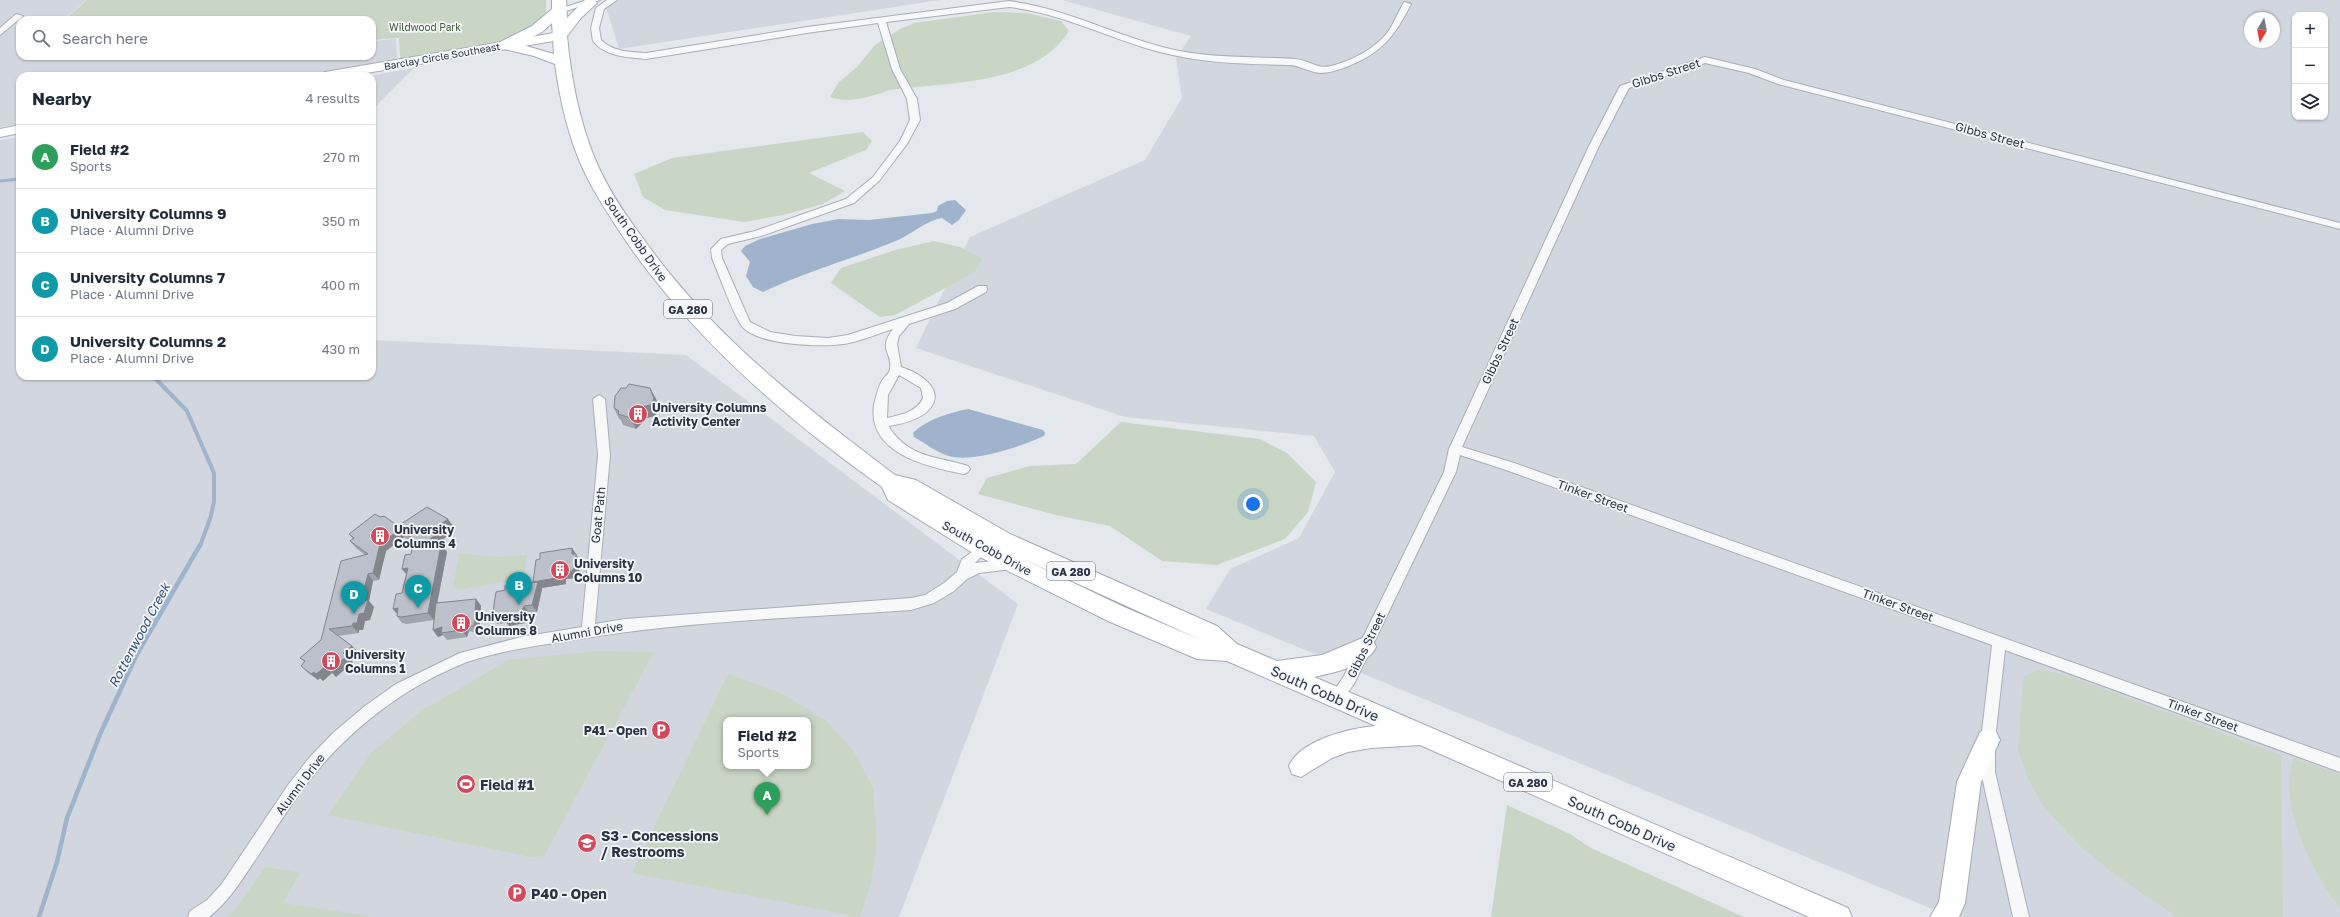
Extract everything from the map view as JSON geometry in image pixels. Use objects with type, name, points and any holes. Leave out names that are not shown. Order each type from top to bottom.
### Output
[{"type":"main road","points":[[560,36],[589,1]]},
{"type":"main road","name":"South Cobb Drive","points":[[559,5],[563,62],[573,116],[586,158],[606,196],[652,264],[702,324],[747,368],[799,414],[890,482],[908,486],[1003,540],[1209,633],[1229,651],[1839,917]]},
{"type":"main road","points":[[506,45],[532,32],[559,5]]},
{"type":"main road","points":[[506,45],[539,53],[563,62]]},
{"type":"main road","name":"South Cobb Drive","points":[[890,482],[895,494],[983,549],[1197,650],[1229,651]]},
{"type":"main road","points":[[983,549],[1003,540]]},
{"type":"main road","points":[[1274,671],[1325,666],[1350,657],[1365,647]]},
{"type":"main road","points":[[1301,766],[1328,749],[1352,740],[1376,736],[1422,736]]},
{"type":"main road","points":[[1943,917],[1948,912],[1952,903],[1969,782],[1988,740]]},
{"type":"street","points":[[613,0],[600,8],[595,36],[597,43],[608,50],[630,55],[646,56],[807,30],[882,22],[989,5],[1023,5],[1064,16],[1161,49],[1222,59],[1297,62],[1323,70],[1364,55],[1386,39],[1398,23],[1407,4]]},
{"type":"street","points":[[559,5],[589,1]]},
{"type":"street","points":[[0,32],[16,19]]},
{"type":"street","points":[[882,22],[896,69],[912,99],[915,120],[904,142],[876,179],[850,201],[757,234],[725,241],[716,249],[717,258],[740,315],[746,324],[754,330],[768,336],[828,342],[849,339],[951,306],[982,289]]},
{"type":"street","name":"Barclay Circle Southeast","points":[[348,72],[560,36]]},
{"type":"street","name":"Gibbs Street","points":[[1336,698],[1349,680],[1450,472],[1455,449],[1594,146],[1625,86],[1705,60],[1752,71],[1781,82],[1942,122],[2340,226]]},
{"type":"street","points":[[0,132],[16,130]]},
{"type":"street","points":[[906,320],[892,335],[891,350],[896,370],[883,388],[879,401],[878,411],[882,423],[895,445],[916,457],[934,463],[964,469]]},
{"type":"street","points":[[882,423],[903,418],[925,408],[929,403],[928,389],[920,380],[896,370]]},
{"type":"street","name":"Goat Path","points":[[588,631],[604,455],[599,399]]},
{"type":"street","name":"Tinker Street","points":[[1455,449],[1510,466],[2340,765]]},
{"type":"street","name":"Alumni Drive","points":[[962,575],[967,563],[983,549]]},
{"type":"street","name":"Alumni Drive","points":[[196,917],[212,905],[226,890],[314,763],[338,738],[387,698],[416,680],[465,657],[521,643],[588,631],[640,624],[900,606],[920,602],[936,595],[962,575],[977,568],[1014,564]]},
{"type":"street","points":[[1999,642],[1988,740],[1988,772],[2022,917]]},
{"type":"shaded area","points":[[0,0],[86,0],[68,16],[16,16],[16,60],[376,60],[376,41],[396,39],[397,61],[330,72],[16,72],[16,125],[0,127]]},
{"type":"shaded area","points":[[609,0],[940,0],[619,49],[605,4]]},
{"type":"shaded area","points":[[1062,0],[2340,0],[2340,917],[1952,917],[1206,609],[1230,569],[1299,538],[1335,472],[1314,436],[1125,417],[916,348],[970,237],[1145,160],[1182,98],[1176,58],[1191,36]]},
{"type":"shaded area","points":[[414,68],[376,106],[376,75]]},
{"type":"shaded area","points":[[16,138],[16,380],[376,380],[376,340],[686,355],[1018,604],[899,917],[0,917],[0,140]]},
{"type":"green space","name":"Wildwood Park","points":[[87,0],[546,0],[546,14],[534,25],[518,34],[479,47],[400,59],[399,38],[376,40],[376,16],[69,16]]},
{"type":"green space","points":[[994,12],[1026,13],[1061,21],[1069,31],[1054,49],[1035,62],[1012,72],[962,82],[889,90],[860,99],[844,100],[830,97],[838,83],[857,67],[875,45],[900,29],[914,23]]},
{"type":"green space","points":[[863,132],[872,141],[866,150],[809,173],[845,191],[823,204],[783,215],[744,222],[665,210],[643,197],[634,174],[672,158]]},
{"type":"green space","points":[[934,241],[960,247],[982,258],[975,272],[895,315],[880,317],[831,283],[841,268],[895,250]]},
{"type":"green space","points":[[1121,422],[1260,439],[1287,453],[1316,482],[1308,512],[1285,539],[1217,565],[1162,561],[1110,526],[1056,515],[978,494],[987,478],[1030,466],[1076,464]]},
{"type":"green space","points":[[459,553],[496,557],[527,555],[524,576],[520,579],[457,590],[453,587]]},
{"type":"green space","name":"Field #1","points":[[599,651],[654,652],[544,856],[531,857],[328,815],[371,753],[420,712],[508,660]]},
{"type":"green space","points":[[2039,670],[2063,674],[2281,755],[2283,917],[2177,917],[2117,876],[2081,847],[2043,806],[2028,778],[2018,751],[2023,680],[2025,676]]},
{"type":"green space","points":[[728,674],[781,693],[825,720],[853,750],[873,788],[877,843],[871,883],[860,917],[632,873]]},
{"type":"green space","points":[[2293,758],[2340,774],[2340,907],[2321,881],[2300,835],[2291,804],[2289,784]]},
{"type":"green space","points":[[1507,805],[1570,834],[1591,848],[1744,917],[1491,917]]},
{"type":"green space","points":[[265,867],[300,873],[283,903],[375,917],[226,917],[235,910]]},
{"type":"water","points":[[955,200],[966,210],[959,220],[952,225],[942,218],[936,219],[898,240],[796,278],[763,292],[753,287],[746,276],[750,262],[741,251],[745,246],[760,239],[812,224],[839,219],[869,220],[932,213],[937,211],[938,206],[947,201]]},
{"type":"water","points":[[968,409],[1043,430],[1045,433],[1044,436],[1011,449],[984,455],[959,458],[940,453],[914,437],[913,433],[932,420]]},
{"type":"building","points":[[629,384],[650,388],[654,399],[650,405],[642,407],[631,418],[618,414],[619,411],[614,408],[615,396],[621,388],[626,388]]},
{"type":"building","points":[[427,507],[448,519],[441,524],[444,527],[420,548],[441,545],[428,613],[401,617],[397,616],[398,608],[393,609],[396,594],[402,593],[408,568],[402,569],[405,555],[411,554],[414,539],[399,530],[380,544],[373,573],[368,574],[361,601],[368,600],[364,613],[359,614],[357,623],[353,623],[352,626],[329,629],[352,646],[343,653],[347,656],[330,670],[325,667],[316,674],[314,672],[311,674],[301,666],[305,661],[300,658],[321,640],[341,561],[368,554],[350,541],[354,538],[349,534],[375,514],[380,517],[384,516],[398,526]]},
{"type":"building","name":"University Columns 10","points":[[572,548],[572,554],[576,554],[575,567],[572,571],[562,572],[562,577],[533,582],[536,560],[540,559],[540,553]]},
{"type":"building","points":[[538,582],[532,605],[524,606],[520,616],[504,619],[502,616],[492,617],[496,592],[505,590],[505,586]]},
{"type":"building","points":[[476,599],[474,626],[463,625],[461,630],[441,633],[442,627],[433,630],[436,603]]},
{"type":"waterway","name":"Rottenwood Creek","points":[[0,181],[16,179]]},
{"type":"waterway","name":"Rottenwood Creek","points":[[157,380],[187,411],[214,473],[214,501],[211,516],[200,546]]},
{"type":"waterway","name":"Rottenwood Creek","points":[[39,917],[57,862],[67,818],[101,732],[137,654],[200,545]]},
{"type":"place","name":"University Columns Activity Center","points":[[638,414]]},
{"type":"place","name":"University Columns 4","points":[[380,536]]},
{"type":"place","name":"University Columns 10","points":[[560,570]]},
{"type":"place","name":"University Columns 9","points":[[519,605]]},
{"type":"place","name":"University Columns 7","points":[[418,608]]},
{"type":"place","name":"University Columns 2","points":[[354,614]]},
{"type":"place","name":"University Columns 8","points":[[461,623]]},
{"type":"place","name":"University Columns 1","points":[[331,661]]},
{"type":"place","name":"P41 - Open","points":[[661,730]]},
{"type":"place","name":"Field #1","points":[[466,784]]},
{"type":"place","name":"Field #2","points":[[767,815]]},
{"type":"place","name":"S3 - Concessions / Restrooms","points":[[587,843]]},
{"type":"place","name":"P40 - Open","points":[[517,893]]}]
